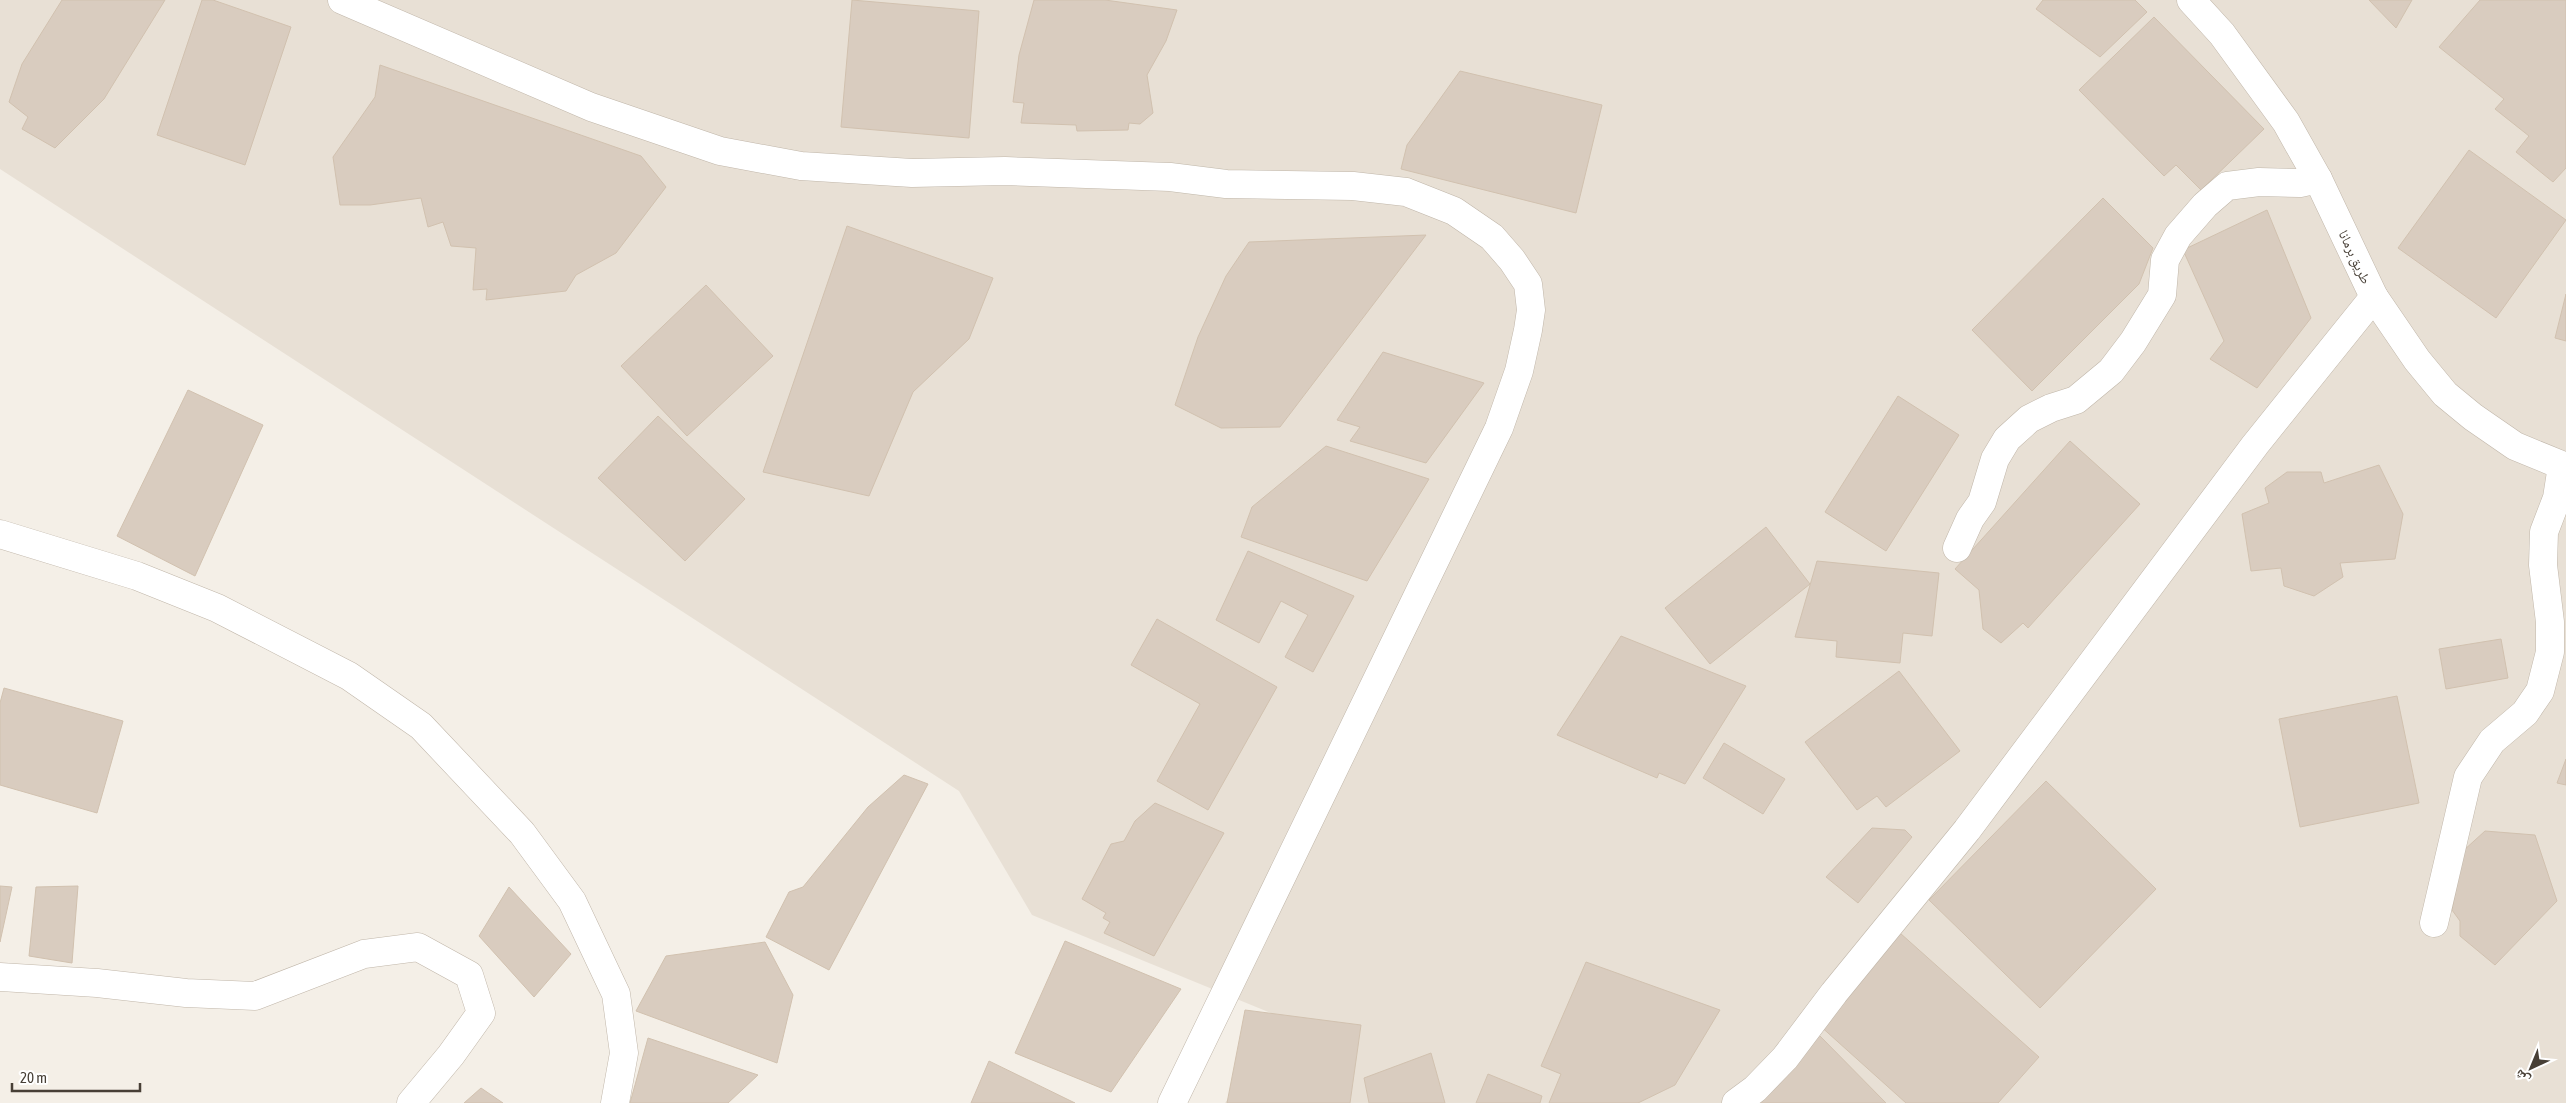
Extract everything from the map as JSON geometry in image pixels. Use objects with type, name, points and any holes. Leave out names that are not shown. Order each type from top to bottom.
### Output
[{"type":"street","points":[[342,0],[591,107],[720,151],[810,167],[912,173],[1005,171],[1170,176],[1226,184],[1353,186],[1406,192],[1454,211],[1492,237],[1512,260],[1528,284],[1531,310],[1519,371],[1499,428],[1172,1103]]},
{"type":"street","name":"طريق برمانا","points":[[2191,0],[2222,34],[2286,122],[2318,178],[2374,297],[2416,360],[2445,394],[2473,416],[2515,446],[2564,467]]},
{"type":"street","points":[[1957,548],[1970,519],[1982,502],[1995,459],[2007,439],[2028,419],[2051,408],[2076,400],[2089,392],[2111,371],[2133,342],[2162,295],[2164,260],[2178,236],[2205,205],[2226,186],[2259,182],[2300,183],[2318,178]]},
{"type":"street","points":[[1736,1103],[1755,1089],[1785,1058],[1834,993],[1967,830],[2255,445],[2374,297]]},
{"type":"street","points":[[2434,923],[2468,777],[2492,741],[2525,713],[2540,691],[2550,652],[2550,622],[2543,565],[2544,532],[2557,498],[2564,467]]},
{"type":"street","points":[[0,534],[137,576],[217,608],[349,676],[421,726],[522,833],[572,901],[580,916],[616,994],[624,1053],[614,1103]]},
{"type":"street","points":[[0,977],[97,983],[186,993],[255,996],[364,954],[418,946],[469,976],[481,1013],[451,1056],[410,1103]]},
{"type":"shaded area","points":[[0,0],[2566,0],[2566,1103],[1225,1103],[1283,1018],[1032,915],[959,791],[0,169]]},
{"type":"building","points":[[62,0],[165,0],[104,99],[55,148],[22,129],[28,117],[9,102],[22,64]]},
{"type":"building","points":[[202,0],[213,0],[291,27],[245,165],[157,135]]},
{"type":"building","points":[[852,0],[979,11],[969,138],[841,127]]},
{"type":"building","points":[[1034,0],[1105,0],[1177,10],[1166,41],[1147,75],[1153,113],[1140,124],[1129,123],[1128,130],[1077,131],[1076,125],[1021,123],[1024,103],[1013,102],[1019,55]]},
{"type":"building","points":[[2043,0],[2135,0],[2147,12],[2100,57],[2036,9]]},
{"type":"building","points":[[2369,0],[2412,0],[2396,28]]},
{"type":"building","points":[[2480,0],[2566,0],[2566,168],[2553,182],[2516,152],[2529,136],[2495,109],[2504,99],[2439,47]]},
{"type":"building","points":[[2154,17],[2264,129],[2201,190],[2176,165],[2164,176],[2079,90]]},
{"type":"building","points":[[380,65],[641,156],[666,187],[616,253],[576,275],[566,291],[486,300],[487,289],[473,290],[476,248],[451,246],[443,222],[428,227],[421,198],[370,205],[340,205],[333,157],[375,97]]},
{"type":"building","points":[[1460,71],[1602,105],[1576,213],[1401,169],[1407,145]]},
{"type":"building","points":[[2469,150],[2566,220],[2496,318],[2398,248]]},
{"type":"building","points":[[2103,198],[2153,248],[2139,284],[2032,391],[1972,330]]},
{"type":"building","points":[[2267,210],[2311,318],[2257,388],[2210,359],[2224,341],[2183,250]]},
{"type":"building","points":[[847,226],[993,278],[969,339],[913,392],[869,496],[763,472]]},
{"type":"building","points":[[1426,235],[1280,427],[1221,428],[1175,405],[1198,337],[1226,276],[1249,242]]},
{"type":"building","points":[[706,285],[773,356],[687,436],[621,366]]},
{"type":"building","points":[[2566,294],[2566,341],[2555,338]]},
{"type":"building","points":[[1383,352],[1484,383],[1426,463],[1350,441],[1360,427],[1337,420]]},
{"type":"building","points":[[188,390],[263,425],[195,576],[117,536]]},
{"type":"building","points":[[1898,396],[1959,435],[1886,551],[1825,512]]},
{"type":"building","points":[[658,416],[745,499],[685,561],[598,478]]},
{"type":"building","points":[[2070,441],[2140,504],[2028,628],[2023,623],[2001,643],[1983,629],[1979,590],[1955,569]]},
{"type":"building","points":[[1326,446],[1429,479],[1367,581],[1241,537],[1252,507]]},
{"type":"building","points":[[2379,465],[2403,514],[2395,559],[2340,563],[2343,577],[2314,596],[2284,586],[2281,568],[2251,571],[2242,514],[2269,503],[2265,488],[2287,472],[2321,472],[2324,483]]},
{"type":"building","points":[[1766,527],[1810,584],[1710,664],[1665,608]]},
{"type":"building","points":[[1248,551],[1354,596],[1313,672],[1285,657],[1308,615],[1281,601],[1259,643],[1216,620]]},
{"type":"building","points":[[1817,561],[1939,573],[1932,636],[1903,633],[1900,663],[1836,657],[1837,641],[1795,637]]},
{"type":"building","points":[[1157,619],[1277,687],[1208,810],[1157,781],[1200,704],[1131,665]]},
{"type":"building","points":[[1621,636],[1746,686],[1685,784],[1659,773],[1657,778],[1557,735]]},
{"type":"building","points":[[2501,639],[2508,678],[2446,689],[2439,649]]},
{"type":"building","points":[[1899,671],[1960,751],[1886,807],[1877,796],[1857,810],[1805,742]]},
{"type":"building","points":[[4,688],[123,721],[97,813],[0,785],[0,703]]},
{"type":"building","points":[[2397,696],[2419,803],[2300,827],[2279,719]]},
{"type":"building","points":[[1724,743],[1785,779],[1763,814],[1703,778]]},
{"type":"building","points":[[2566,759],[2566,785],[2557,783]]},
{"type":"building","points":[[904,775],[928,784],[829,970],[766,937],[789,892],[803,887],[868,807]]},
{"type":"building","points":[[2046,781],[2156,889],[2040,1008],[1929,900]]},
{"type":"building","points":[[1155,803],[1224,833],[1154,956],[1104,933],[1110,922],[1103,918],[1106,913],[1082,899],[1111,844],[1124,841],[1135,821]]},
{"type":"building","points":[[1872,828],[1905,830],[1912,837],[1858,903],[1826,877]]},
{"type":"building","points":[[2485,831],[2535,835],[2557,901],[2495,965],[2460,936],[2460,921],[2452,910],[2463,851]]},
{"type":"building","points":[[0,886],[12,887],[0,942]]},
{"type":"building","points":[[78,886],[72,963],[29,956],[36,887]]},
{"type":"building","points":[[509,887],[571,954],[534,997],[479,936]]},
{"type":"building","points":[[1900,933],[2039,1057],[1998,1103],[1906,1103],[1818,1024]]},
{"type":"building","points":[[1065,941],[1181,989],[1111,1092],[1015,1053]]},
{"type":"building","points":[[765,942],[793,995],[777,1063],[636,1011],[666,956]]},
{"type":"building","points":[[1586,962],[1720,1010],[1675,1085],[1638,1103],[1549,1103],[1561,1074],[1541,1066]]},
{"type":"building","points":[[1245,1010],[1361,1025],[1350,1103],[1227,1103]]},
{"type":"building","points":[[1819,1035],[1886,1103],[1749,1103]]},
{"type":"building","points":[[648,1038],[758,1075],[728,1103],[630,1103]]},
{"type":"building","points":[[1431,1053],[1445,1103],[1369,1103],[1364,1078]]},
{"type":"building","points":[[989,1061],[1075,1103],[971,1103]]},
{"type":"building","points":[[1488,1074],[1542,1096],[1540,1103],[1476,1103]]},
{"type":"building","points":[[481,1088],[503,1103],[464,1103]]}]
